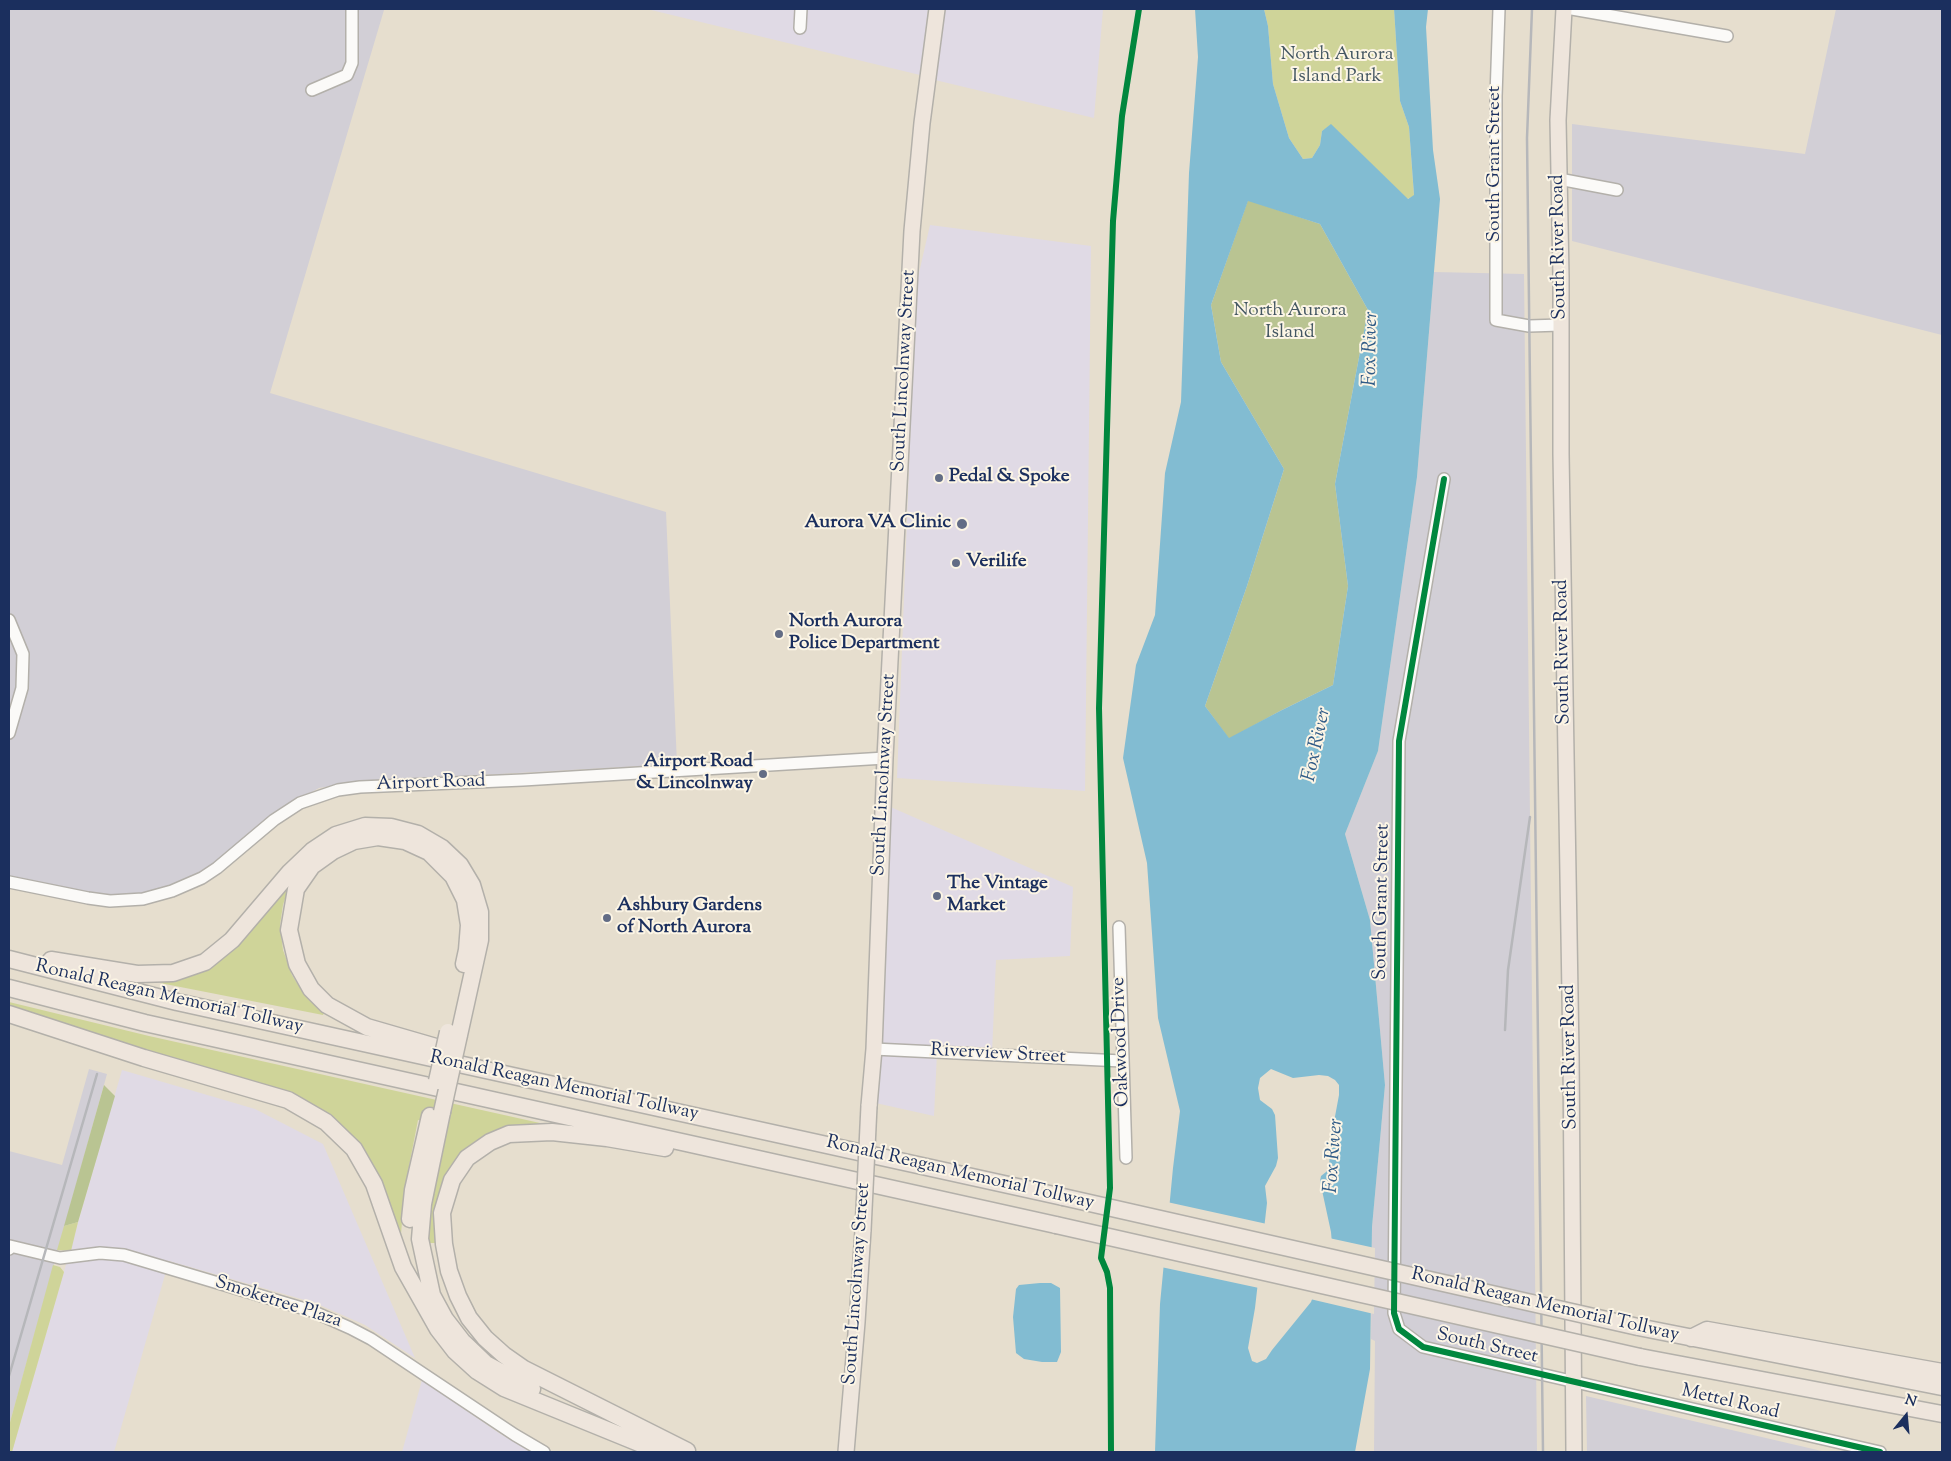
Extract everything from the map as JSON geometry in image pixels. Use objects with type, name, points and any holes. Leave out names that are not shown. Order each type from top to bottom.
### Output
[{"type":"highway","points":[[9,955],[137,974],[173,973],[205,962],[232,940],[290,872],[312,851],[336,835],[365,826],[391,827],[418,834],[442,848],[460,865],[472,885],[480,912],[480,940],[454,1034],[437,1110],[413,1190],[410,1242],[415,1270],[438,1329]]},
{"type":"highway","points":[[454,1034],[469,925],[465,900],[453,876],[429,852],[405,841],[378,837],[354,841],[333,851],[312,866],[296,889],[289,930],[297,964],[311,989],[327,1005],[367,1026],[436,1047],[476,1067]]},
{"type":"highway","name":"Ronald Reagan Memorial Tollway","points":[[9,959],[177,1002],[1063,1197],[1638,1327],[1942,1387]]},
{"type":"highway","name":"Ronald Reagan Memorial Tollway","points":[[9,988],[145,1022],[725,1150],[1640,1357],[1942,1414]]},
{"type":"highway","points":[[9,1014],[144,1058],[288,1100],[326,1122],[354,1149],[374,1184],[403,1267],[438,1329],[455,1351],[477,1371],[504,1388],[660,1452]]},
{"type":"highway","points":[[437,1110],[423,1204],[420,1239],[432,1295],[445,1319],[462,1341],[486,1364],[524,1386],[689,1452]]},
{"type":"highway","points":[[689,1452],[524,1369],[504,1356],[485,1338],[470,1318],[458,1296],[449,1271],[444,1244],[442,1213],[447,1193],[460,1166],[490,1142],[509,1134],[552,1132],[607,1138],[670,1149],[725,1150]]},
{"type":"highway","points":[[1690,1338],[1707,1330],[1942,1372]]},
{"type":"main road","name":"South Lincolnway Street","points":[[846,1452],[858,1314],[869,1106],[874,1049],[885,758],[912,231],[922,123],[937,9]]},
{"type":"main road","name":"South River Road","points":[[1564,9],[1560,68],[1559,178],[1561,454],[1571,1054],[1574,1452]]},
{"type":"street","points":[[312,90],[347,75],[352,63],[352,9]]},
{"type":"street","points":[[800,28],[801,9]]},
{"type":"street","name":"South Grant Street","points":[[1499,9],[1496,96],[1496,320],[1529,326],[1561,325]]},
{"type":"street","points":[[1572,9],[1728,36]]},
{"type":"street","points":[[1559,178],[1617,190]]},
{"type":"street","name":"South Grant Street","points":[[1399,1329],[1394,1313],[1399,741],[1444,479]]},
{"type":"street","points":[[9,620],[23,654],[22,688],[9,733]]},
{"type":"street","name":"Airport Road","points":[[9,882],[110,901],[143,899],[172,892],[194,882],[217,868],[274,820],[300,803],[338,790],[360,787],[523,780],[885,758]]},
{"type":"street","name":"Oakwood Drive","points":[[1119,927],[1126,1158]]},
{"type":"street","name":"Riverview Street","points":[[874,1049],[1122,1060]]},
{"type":"street","name":"Smoketree Plaza","points":[[9,1248],[60,1258],[100,1253],[124,1255],[312,1311],[344,1324],[371,1339],[515,1435],[544,1452]]},
{"type":"street","name":"South Street","points":[[1399,1329],[1423,1347],[1574,1383]]},
{"type":"street","name":"Mettel Road","points":[[1574,1383],[1880,1452]]},
{"type":"shaded area","points":[[9,9],[384,10],[270,393],[666,512],[677,764],[358,782],[319,788],[289,805],[203,874],[165,893],[126,899],[9,878]]},
{"type":"shaded area","points":[[647,9],[928,9],[920,75]]},
{"type":"shaded area","points":[[944,9],[1103,9],[1094,118],[935,80]]},
{"type":"shaded area","points":[[1836,9],[1942,9],[1942,335],[1572,241],[1572,124],[1805,154]]},
{"type":"shaded area","points":[[930,225],[1091,246],[1085,791],[897,778],[916,286]]},
{"type":"shaded area","points":[[1434,272],[1524,274],[1537,1452],[1374,1452],[1375,1341],[1371,1339],[1372,1227],[1385,1085],[1370,920],[1345,834],[1378,751],[1417,477]]},
{"type":"shaded area","points":[[886,805],[1073,887],[1070,956],[996,960],[992,1053],[875,1048]]},
{"type":"shaded area","points":[[874,1050],[937,1053],[934,1116],[871,1102]]},
{"type":"shaded area","points":[[89,1069],[107,1074],[9,1426],[9,1151],[62,1165]]},
{"type":"shaded area","points":[[122,1070],[255,1109],[323,1144],[415,1358],[365,1325],[315,1303],[169,1261],[114,1452],[12,1452]]},
{"type":"shaded area","points":[[422,1380],[499,1433],[531,1452],[402,1452]]},
{"type":"shaded area","points":[[1586,1396],[1826,1452],[1587,1452]]},
{"type":"green space","name":"North Aurora Island Park","points":[[1264,9],[1394,9],[1400,101],[1409,127],[1414,196],[1407,199],[1331,125],[1322,131],[1320,145],[1312,158],[1303,159],[1289,138],[1273,84],[1268,26]]},
{"type":"green space","name":"North Aurora Island","points":[[1248,200],[1320,224],[1368,310],[1335,484],[1348,586],[1333,685],[1229,739],[1205,706],[1247,586],[1284,469],[1221,362],[1211,305]]},
{"type":"green space","points":[[291,880],[283,905],[280,925],[283,950],[292,975],[302,991],[324,1013],[323,1015],[160,983],[178,979]]},
{"type":"green space","points":[[9,1002],[149,1036],[540,1123],[540,1126],[469,1148],[436,1243],[428,1243],[431,1209],[448,1126],[418,1120],[405,1187],[401,1234],[379,1176],[367,1154],[343,1127],[314,1105],[276,1088],[9,1008]]},
{"type":"green space","points":[[104,1085],[115,1096],[78,1222],[64,1226]]},
{"type":"green space","points":[[78,1222],[71,1251],[57,1250],[64,1226]]},
{"type":"green space","points":[[53,1265],[60,1267],[64,1272],[12,1452],[9,1452],[9,1426]]},
{"type":"water","name":"Fox River","points":[[1195,9],[1264,9],[1268,26],[1273,84],[1289,138],[1303,159],[1312,158],[1320,145],[1322,131],[1331,124],[1408,199],[1414,195],[1409,127],[1400,101],[1394,9],[1428,9],[1426,27],[1433,150],[1440,199],[1417,477],[1378,751],[1345,834],[1370,920],[1385,1085],[1372,1227],[1370,1369],[1355,1452],[1155,1452],[1160,1304],[1180,1111],[1158,1018],[1147,863],[1123,758],[1136,665],[1155,615],[1165,473],[1181,402],[1189,173],[1198,57]],"holes":[[[1248,201],[1320,224],[1368,310],[1335,484],[1348,586],[1333,685],[1229,738],[1205,706],[1247,586],[1284,469],[1221,362],[1211,305]],[[1271,1069],[1293,1078],[1319,1075],[1328,1076],[1339,1085],[1329,1166],[1321,1176],[1320,1181],[1332,1244],[1311,1302],[1266,1359],[1257,1363],[1252,1361],[1248,1348],[1255,1308],[1267,1203],[1265,1186],[1276,1166],[1278,1158],[1275,1115],[1272,1109],[1260,1100],[1258,1088],[1260,1078]]]},
{"type":"water","points":[[1051,1283],[1060,1288],[1061,1352],[1057,1362],[1024,1359],[1016,1353],[1013,1317],[1016,1289],[1019,1285]]},
{"type":"pier","points":[[1167,1202],[1267,1224],[1259,1288],[1161,1267]]},
{"type":"pier","points":[[1329,1238],[1375,1248],[1374,1314],[1310,1299],[1320,1275]]},
{"type":"railway","points":[[1532,9],[1527,138],[1543,1452]]},
{"type":"railway","points":[[1505,1030],[1508,970],[1530,817]]},
{"type":"railway","points":[[9,1376],[97,1074]]},
{"type":"cycle path","points":[[1111,1452],[1110,1288],[1107,1272],[1101,1258],[1110,1188],[1099,708],[1113,221],[1122,116],[1139,9]]},
{"type":"cycle path","points":[[1444,479],[1399,741],[1394,1313],[1399,1329],[1423,1347],[1880,1452]]},
{"type":"place","name":"Pedal & Spoke","points":[[939,478]]},
{"type":"place","name":"Aurora VA Clinic","points":[[962,524]]},
{"type":"place","name":"Verilife","points":[[956,563]]},
{"type":"place","name":"North Aurora Police Department","points":[[779,634]]},
{"type":"place","name":"Airport Road & Lincolnway","points":[[763,774]]},
{"type":"place","name":"The Vintage Market","points":[[937,896]]},
{"type":"place","name":"Ashbury Gardens of North Aurora","points":[[607,918]]}]
